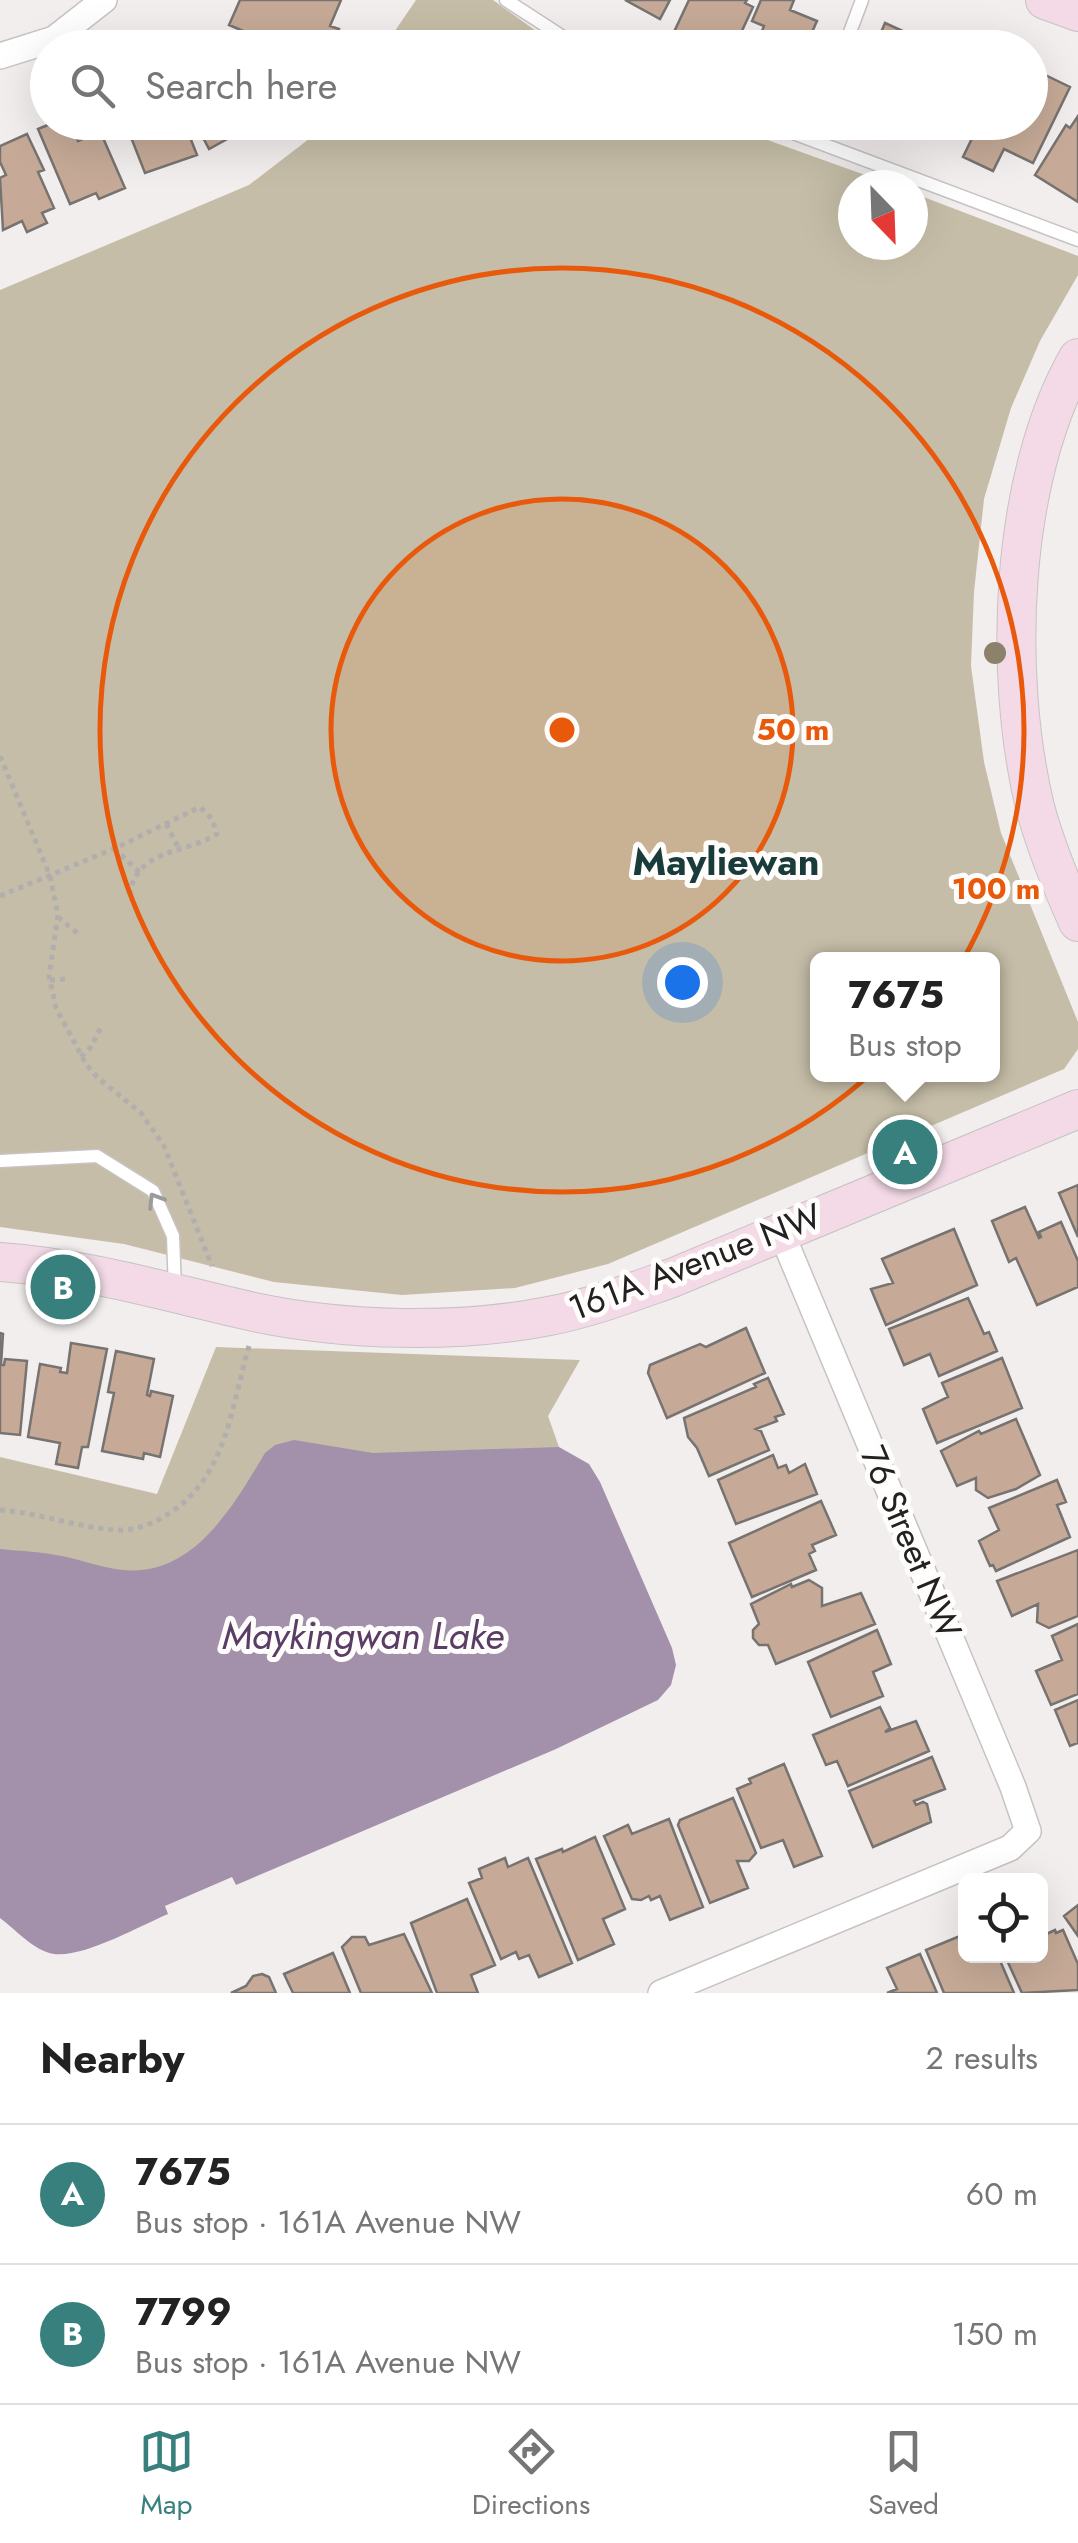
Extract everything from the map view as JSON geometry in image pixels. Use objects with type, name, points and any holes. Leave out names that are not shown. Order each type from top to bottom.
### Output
[{"type":"street","points":[[66,30],[104,0]]},
{"type":"street","points":[[0,56],[30,47]]},
{"type":"street","points":[[1070,372],[1028,499],[1016,610],[1020,722],[1036,809],[1078,922]]},
{"type":"street","name":"161A Avenue NW","points":[[0,1262],[81,1272],[258,1312],[396,1326],[495,1324],[551,1316],[613,1299],[1078,1109]]},
{"type":"street","name":"76 Street NW","points":[[662,1993],[1010,1848],[1028,1831],[781,1232]]},
{"type":"lane","points":[[506,0],[552,30]]},
{"type":"lane","points":[[851,30],[862,0]]},
{"type":"lane","points":[[814,140],[1078,240]]},
{"type":"lane","points":[[0,1161],[96,1156],[153,1191],[173,1236],[175,1293]]},
{"type":"path","points":[[0,756],[50,876],[58,918],[50,980],[56,1008],[81,1057],[97,1077],[129,1101],[153,1128],[214,1271]]},
{"type":"path","points":[[0,896],[200,807],[212,819],[217,834],[178,848],[139,872],[130,887],[129,898]]},
{"type":"path","points":[[166,824],[178,848]]},
{"type":"path","points":[[114,848],[139,872]]},
{"type":"path","points":[[58,918],[81,936]]},
{"type":"path","points":[[50,980],[66,979]]},
{"type":"path","points":[[81,1057],[92,1047],[101,1027]]},
{"type":"path","points":[[0,1510],[121,1531],[149,1525],[182,1507],[205,1483],[220,1452],[258,1312]]},
{"type":"shaded area","points":[[416,0],[493,0],[534,30],[396,30]]},
{"type":"shaded area","points":[[308,140],[767,140],[851,170],[838,170],[838,260],[928,260],[928,199],[1078,256],[1078,275],[1040,341],[1011,408],[984,499],[971,666],[984,762],[1001,833],[1078,1022],[1078,1049],[1064,1069],[608,1264],[515,1288],[402,1295],[274,1282],[124,1244],[0,1227],[0,290],[249,185]]},
{"type":"shaded area","points":[[216,1347],[580,1360],[548,1416],[559,1447],[323,1493],[191,1586],[0,1597],[0,1457],[157,1494]]},
{"type":"water","name":"Maykingwan Lake","points":[[294,1440],[373,1453],[559,1447],[589,1464],[672,1648],[676,1665],[671,1685],[658,1700],[556,1749],[236,1885],[232,1877],[165,1906],[168,1914],[111,1940],[66,1954],[39,1949],[0,1918],[0,1549],[54,1555],[123,1570],[148,1569],[171,1562],[209,1534],[265,1453],[275,1445]]},
{"type":"building","points":[[240,0],[341,0],[330,26],[339,30],[241,30],[229,25]]},
{"type":"building","points":[[625,0],[670,0],[660,19]]},
{"type":"building","points":[[689,0],[747,0],[745,3],[753,7],[742,30],[675,30]]},
{"type":"building","points":[[761,0],[794,0],[790,10],[817,21],[813,30],[762,30],[764,26],[752,21]]},
{"type":"building","points":[[885,23],[900,30],[882,30]]},
{"type":"building","points":[[1048,76],[1070,87],[1048,132]]},
{"type":"building","points":[[1078,116],[1078,202],[1035,175],[1066,125],[1070,128]]},
{"type":"building","points":[[27,134],[44,170],[38,172],[54,208],[42,213],[47,223],[27,232],[22,221],[3,230],[0,178],[6,175],[0,162],[0,146]]},
{"type":"building","points":[[43,140],[104,140],[125,188],[99,199],[96,193],[70,204]]},
{"type":"building","points":[[132,140],[191,140],[197,155],[145,173]]},
{"type":"building","points":[[204,140],[225,140],[209,149]]},
{"type":"building","points":[[971,140],[1044,140],[1033,163],[1004,149],[993,171],[963,157]]},
{"type":"building","points":[[1078,1185],[1078,1237],[1059,1193]]},
{"type":"building","points":[[1025,1207],[1039,1238],[1039,1232],[1061,1222],[1078,1261],[1078,1287],[1037,1305],[1016,1258],[1009,1262],[992,1221]]},
{"type":"building","points":[[954,1229],[977,1285],[886,1325],[871,1289],[893,1283],[882,1259]]},
{"type":"building","points":[[968,1298],[984,1334],[989,1332],[997,1351],[939,1376],[930,1354],[904,1365],[889,1329]]},
{"type":"building","points":[[746,1328],[765,1373],[667,1418],[648,1373],[650,1365],[700,1344],[706,1347]]},
{"type":"building","points":[[0,1333],[1,1365],[5,1359],[27,1361],[20,1435],[0,1433]]},
{"type":"building","points":[[71,1343],[107,1349],[88,1447],[82,1447],[78,1468],[56,1464],[60,1443],[28,1437],[40,1364],[67,1373]]},
{"type":"building","points":[[116,1351],[154,1359],[147,1395],[151,1391],[173,1396],[160,1457],[144,1453],[143,1459],[102,1451],[114,1393],[108,1392]]},
{"type":"building","points":[[1002,1358],[1022,1408],[937,1443],[923,1409],[948,1397],[942,1383]]},
{"type":"building","points":[[768,1378],[784,1414],[756,1429],[761,1431],[769,1450],[709,1476],[688,1437],[684,1418]]},
{"type":"building","points":[[1016,1419],[1040,1475],[1016,1489],[988,1498],[976,1490],[976,1478],[957,1486],[941,1451],[979,1431],[981,1434]]},
{"type":"building","points":[[773,1455],[778,1468],[786,1465],[789,1473],[805,1464],[817,1494],[736,1524],[718,1480]]},
{"type":"building","points":[[1057,1480],[1066,1502],[1057,1505],[1070,1537],[996,1571],[979,1541],[999,1530],[989,1508]]},
{"type":"building","points":[[821,1501],[836,1535],[812,1545],[815,1551],[809,1554],[816,1570],[752,1597],[729,1543]]},
{"type":"building","points":[[1078,1550],[1078,1616],[1049,1628],[1037,1622],[1038,1604],[1012,1616],[997,1581]]},
{"type":"building","points":[[809,1580],[822,1588],[822,1606],[861,1593],[875,1624],[776,1664],[768,1645],[759,1645],[753,1638],[753,1630],[759,1624],[751,1604],[791,1584],[792,1587]]},
{"type":"building","points":[[1078,1624],[1078,1694],[1051,1705],[1036,1671],[1062,1660],[1052,1636]]},
{"type":"building","points":[[877,1630],[891,1664],[873,1672],[883,1696],[831,1717],[808,1662]]},
{"type":"building","points":[[1078,1700],[1078,1743],[1070,1746],[1055,1710]]},
{"type":"building","points":[[880,1707],[890,1728],[885,1732],[916,1721],[929,1751],[848,1786],[837,1761],[826,1765],[813,1735]]},
{"type":"building","points":[[932,1757],[945,1789],[914,1801],[916,1805],[927,1804],[931,1822],[873,1847],[849,1791]]},
{"type":"building","points":[[784,1764],[822,1856],[794,1867],[783,1840],[761,1848],[737,1789],[751,1783],[749,1779]]},
{"type":"building","points":[[733,1798],[756,1853],[749,1861],[737,1861],[748,1888],[710,1903],[678,1825],[680,1820]]},
{"type":"building","points":[[669,1819],[703,1907],[670,1920],[660,1896],[651,1900],[649,1896],[632,1899],[604,1836],[628,1825],[632,1834]]},
{"type":"building","points":[[595,1837],[625,1909],[603,1919],[614,1944],[578,1960],[536,1859]]},
{"type":"building","points":[[505,1858],[508,1867],[528,1858],[572,1963],[539,1977],[529,1955],[519,1959],[516,1952],[501,1959],[469,1883],[482,1878],[479,1869]]},
{"type":"building","points":[[467,1899],[495,1965],[471,1975],[478,1993],[437,1993],[411,1923]]},
{"type":"building","points":[[1078,1905],[1078,1936],[1064,1916]]},
{"type":"building","points":[[1063,1930],[1078,1964],[1078,1990],[1022,1993],[1008,1963],[1048,1963],[1048,1933]]},
{"type":"building","points":[[404,1934],[432,1993],[361,1993],[342,1947],[352,1937],[365,1937],[369,1945]]},
{"type":"building","points":[[958,1937],[958,1963],[1001,1963],[1014,1993],[944,1993],[926,1950]]},
{"type":"building","points":[[333,1953],[350,1993],[293,1993],[284,1974]]},
{"type":"building","points":[[920,1954],[937,1993],[887,1993],[897,1989],[887,1968]]},
{"type":"building","points":[[253,1976],[269,1977],[276,1993],[231,1993],[246,1986]]},
{"type":"place","name":"7675","points":[[905,1152]]},
{"type":"place","name":"7799","points":[[63,1287]]},
{"type":"district","name":"Mayliewan","points":[[726,861]]}]
